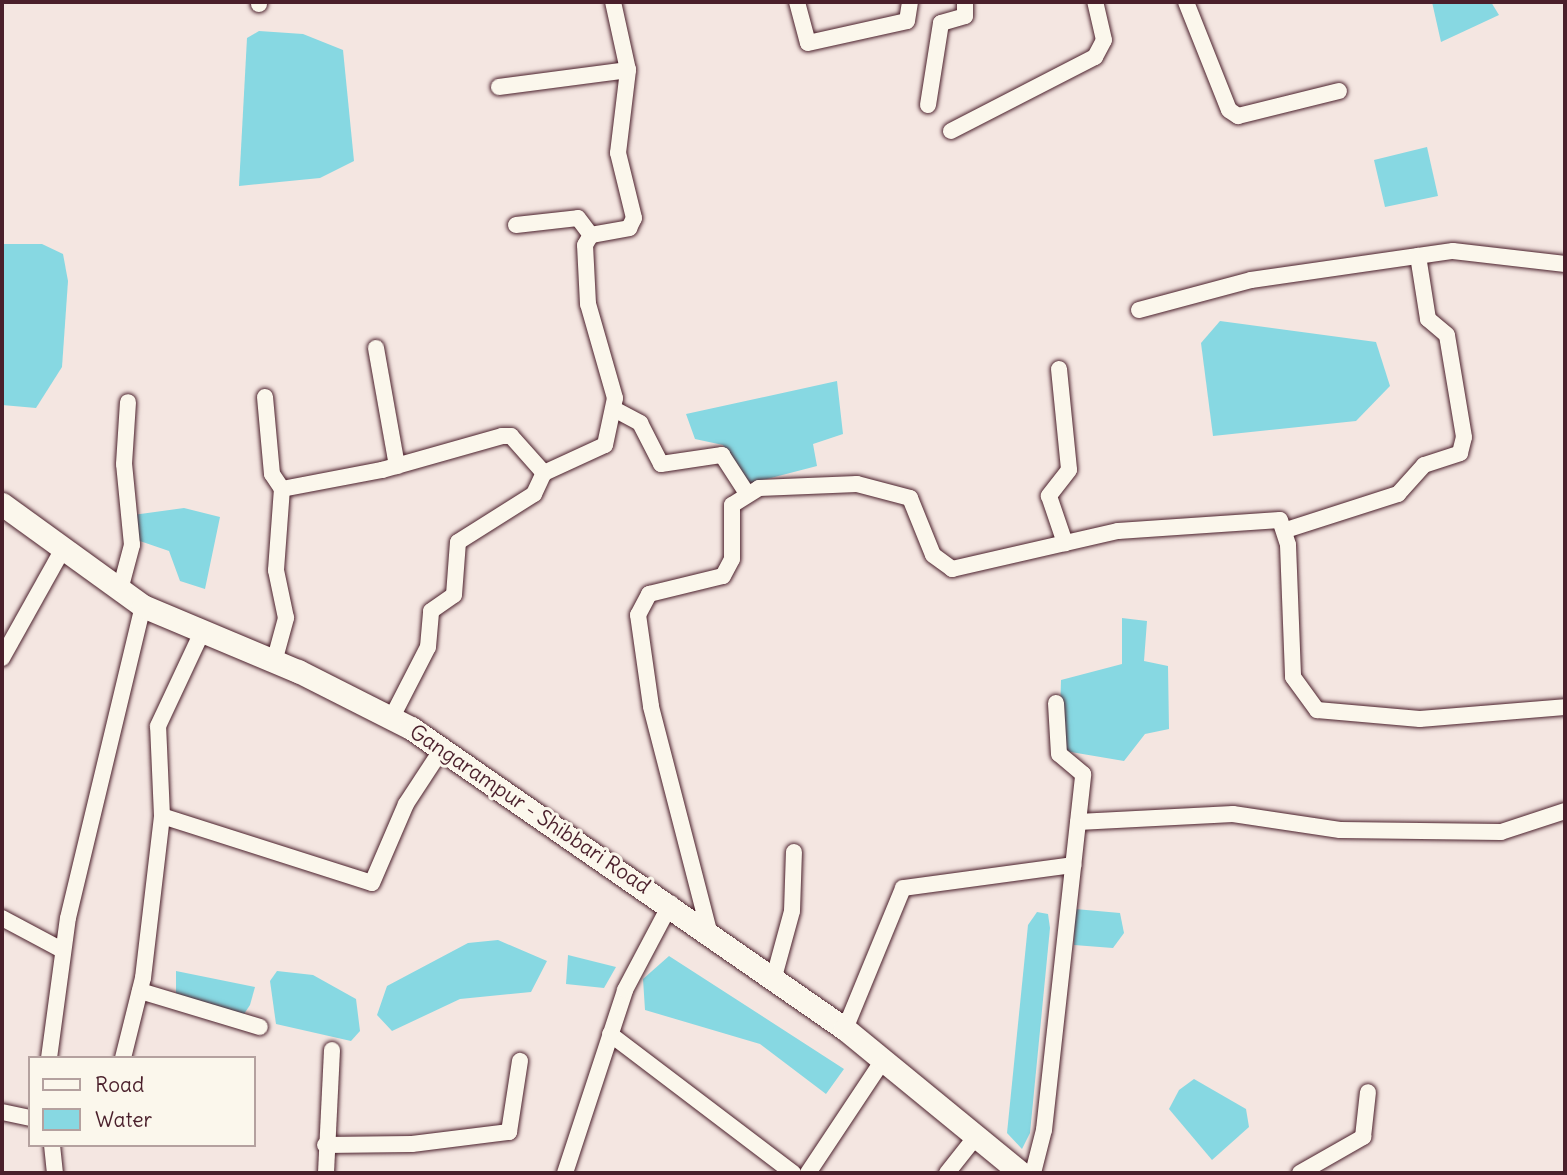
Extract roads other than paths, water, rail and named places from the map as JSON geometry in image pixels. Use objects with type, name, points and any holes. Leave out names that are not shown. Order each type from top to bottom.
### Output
[{"type":"main road","name":"Gangarampur - Shibbari Road","points":[[2,504],[142,607],[274,662],[392,717],[442,749],[671,903],[774,977],[845,1029],[974,1139],[1021,1173]]},
{"type":"street","points":[[392,717],[428,647],[431,611],[454,595],[458,541],[528,499],[544,473],[605,445],[614,409],[586,293],[585,245],[592,235],[633,223],[618,153],[628,70],[613,2]]},
{"type":"street","points":[[797,2],[808,43],[907,21],[910,2]]},
{"type":"street","points":[[928,105],[941,23],[965,16],[965,2]]},
{"type":"street","points":[[951,131],[1095,57],[1104,40],[1095,2]]},
{"type":"street","points":[[1186,2],[1229,110],[1238,116],[1339,91]]},
{"type":"street","points":[[499,88],[628,70]]},
{"type":"street","points":[[516,225],[578,218],[592,235]]},
{"type":"street","points":[[1139,310],[1251,280],[1418,256],[1469,251],[1565,264]]},
{"type":"street","points":[[1286,530],[1398,494],[1424,466],[1460,453],[1464,437],[1447,335],[1428,318],[1418,256]]},
{"type":"street","points":[[376,348],[397,466]]},
{"type":"street","points":[[1059,369],[1069,470],[1049,496],[1065,543]]},
{"type":"street","points":[[265,397],[272,474],[282,489],[284,527],[276,570],[286,618],[274,662]]},
{"type":"street","points":[[120,590],[132,545],[124,464],[128,402]]},
{"type":"street","points":[[614,409],[639,423],[661,464],[722,455],[746,492]]},
{"type":"street","points":[[282,489],[397,466],[502,436],[511,436],[544,473]]},
{"type":"street","points":[[709,931],[651,706],[638,615],[649,594],[714,580],[730,568],[729,515],[746,492],[857,484],[898,493],[917,507],[933,555],[952,569],[1118,531],[1280,520],[1286,530],[1293,677],[1317,710],[1420,719],[1565,707]]},
{"type":"street","points":[[2,658],[62,549]]},
{"type":"street","points":[[49,1056],[62,950],[142,607]]},
{"type":"street","points":[[124,1056],[140,991],[162,816],[158,726],[202,632]]},
{"type":"street","points":[[1033,1173],[1044,1130],[1082,767],[1059,754],[1056,703]]},
{"type":"street","points":[[162,816],[372,883],[406,804],[442,749]]},
{"type":"street","points":[[1078,821],[1233,814],[1340,830],[1502,832],[1565,811]]},
{"type":"street","points":[[774,977],[792,911],[794,852]]},
{"type":"street","points":[[845,1029],[903,888],[1073,865]]},
{"type":"street","points":[[565,1173],[633,969],[671,903]]},
{"type":"street","points":[[2,918],[62,950]]},
{"type":"street","points":[[140,991],[260,1027]]},
{"type":"street","points":[[610,1034],[793,1173]]},
{"type":"street","points":[[326,1173],[325,1145],[332,1050]]},
{"type":"street","points":[[808,1173],[883,1060]]},
{"type":"street","points":[[325,1145],[412,1144],[509,1132],[520,1061]]},
{"type":"street","points":[[1300,1173],[1363,1137],[1368,1091]]},
{"type":"street","points":[[2,1112],[28,1118]]},
{"type":"street","points":[[947,1173],[974,1139]]},
{"type":"street","points":[[52,1147],[55,1173]]},
{"type":"water","points":[[1432,2],[1491,2],[1499,15],[1441,42]]},
{"type":"water","points":[[259,31],[303,34],[343,50],[354,161],[320,178],[239,186],[247,38]]},
{"type":"water","points":[[1427,147],[1438,196],[1385,207],[1374,160]]},
{"type":"water","points":[[2,244],[42,244],[63,254],[68,281],[62,367],[36,408],[2,405]]},
{"type":"water","points":[[1220,321],[1376,342],[1390,386],[1356,421],[1213,436],[1201,343]]},
{"type":"water","points":[[837,381],[843,434],[813,444],[817,466],[744,485],[723,445],[695,439],[686,414]]},
{"type":"water","points":[[184,508],[220,517],[205,589],[180,581],[169,551],[134,539],[133,515]]},
{"type":"water","points":[[1122,618],[1147,621],[1144,661],[1168,666],[1169,729],[1145,734],[1124,761],[1059,750],[1061,680],[1122,664]]},
{"type":"water","points":[[1075,909],[1120,913],[1124,933],[1113,948],[1074,945]]},
{"type":"water","points":[[1037,912],[1048,914],[1050,928],[1030,1133],[1022,1149],[1007,1133],[1028,925]]},
{"type":"water","points":[[498,940],[547,961],[531,992],[460,999],[392,1031],[377,1015],[387,986],[468,943]]},
{"type":"water","points":[[568,955],[616,967],[604,988],[566,984]]},
{"type":"water","points":[[669,956],[844,1069],[826,1094],[760,1044],[645,1010],[643,979]]},
{"type":"water","points":[[176,971],[255,987],[250,1005],[240,1020],[176,1002]]},
{"type":"water","points":[[277,971],[313,975],[356,999],[360,1031],[351,1041],[276,1024],[270,981]]},
{"type":"water","points":[[1194,1079],[1246,1109],[1249,1127],[1212,1160],[1169,1109],[1179,1090]]}]
